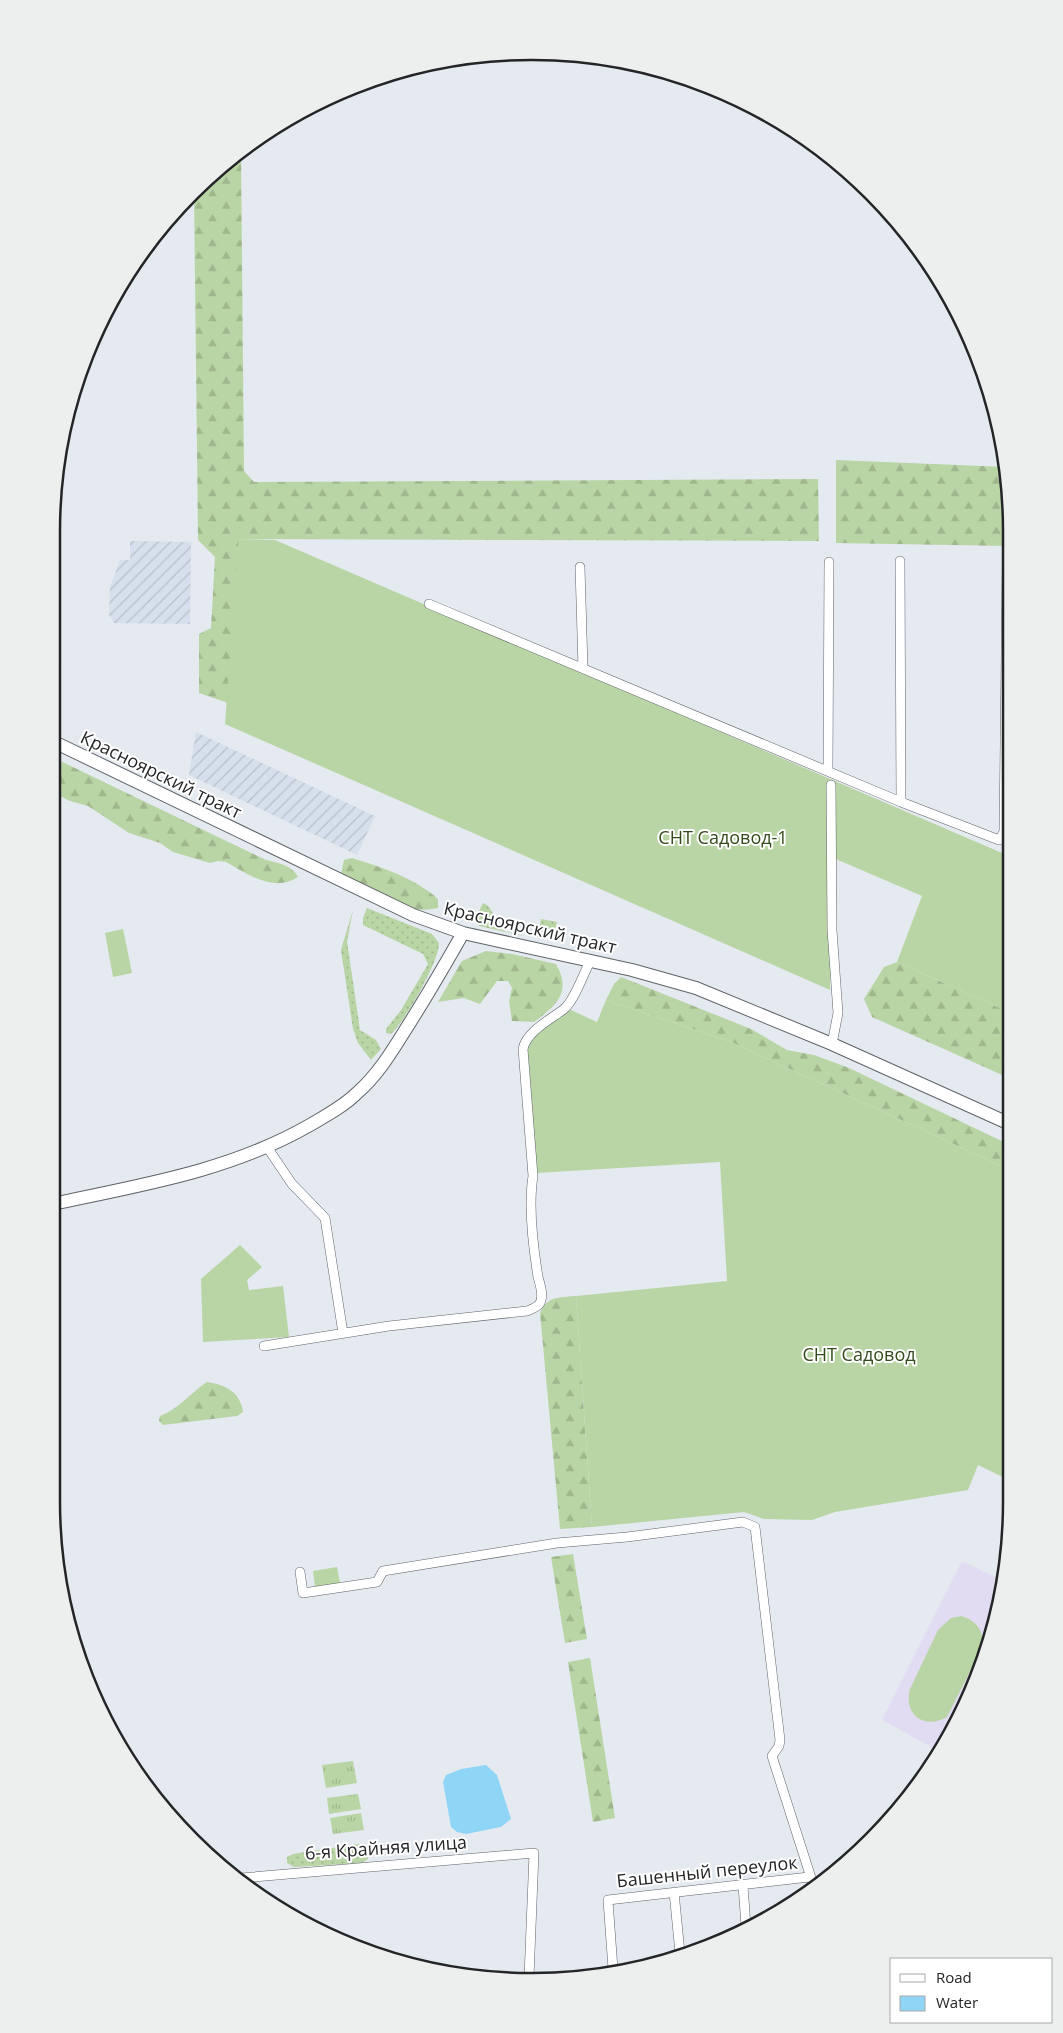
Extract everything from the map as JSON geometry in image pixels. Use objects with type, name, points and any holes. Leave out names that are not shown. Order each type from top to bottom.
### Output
[{"type":"main road","name":"Красноярский тракт","points":[[60,745],[413,915],[463,932],[696,988],[832,1044],[1003,1121]]},
{"type":"main road","points":[[60,1202],[178,1178],[236,1160],[267,1147],[332,1112],[358,1093],[379,1070],[396,1045],[463,932]]},
{"type":"street","points":[[900,561],[901,802]]},
{"type":"street","points":[[828,771],[829,562]]},
{"type":"street","points":[[580,567],[583,668]]},
{"type":"street","points":[[429,604],[901,802],[999,840],[1003,834]]},
{"type":"street","points":[[831,785],[832,930],[838,1013],[832,1044]]},
{"type":"street","points":[[264,1346],[343,1333],[527,1311],[540,1303],[542,1295],[535,1261],[530,1196],[533,1176],[523,1049],[524,1044],[545,1022],[568,1006],[590,961]]},
{"type":"street","points":[[267,1147],[292,1184],[325,1218],[343,1333]]},
{"type":"street","points":[[300,1572],[303,1593],[377,1582],[384,1571],[557,1543],[627,1537],[742,1522],[754,1527],[780,1740],[779,1746],[772,1756],[811,1881]]},
{"type":"street","name":"6-я Крайняя улица","points":[[246,1877],[534,1853],[529,1973]]},
{"type":"street","name":"Башенный переулок","points":[[613,1966],[608,1900],[674,1892],[811,1881]]},
{"type":"street","points":[[743,1886],[746,1921]]},
{"type":"street","points":[[674,1892],[680,1949]]},
{"type":"shaded area","points":[[130,541],[191,542],[190,624],[114,623],[109,615],[110,587],[120,560],[130,560]]},
{"type":"shaded area","points":[[196,732],[375,816],[357,855],[189,775]]},
{"type":"shaded area","points":[[962,1561],[997,1578],[987,1624],[978,1653],[954,1710],[933,1748],[882,1720]]},
{"type":"green space","points":[[241,160],[244,471],[254,482],[818,479],[819,541],[239,539],[236,617],[228,703],[199,693],[199,634],[211,628],[215,557],[198,540],[194,202]]},
{"type":"green space","points":[[836,460],[998,467],[1002,501],[1003,546],[836,543]]},
{"type":"green space","name":"СНТ Садовод-1","points":[[239,539],[275,540],[1003,853],[1003,1009],[897,962],[922,896],[831,857],[830,990],[225,724]]},
{"type":"green space","points":[[60,761],[266,860],[288,867],[298,877],[280,883],[270,882],[252,876],[226,862],[210,863],[173,852],[160,843],[129,833],[88,806],[60,796]]},
{"type":"green space","points":[[352,858],[386,869],[419,885],[438,899],[438,908],[418,910],[409,908],[367,885],[341,874],[344,860]]},
{"type":"green space","points":[[483,903],[490,908],[502,929],[524,936],[479,926],[477,915]]},
{"type":"green space","points":[[367,908],[432,934],[439,943],[434,963],[428,976],[404,1018],[391,1034],[386,1033],[386,1029],[401,1010],[428,964],[423,954],[363,925],[363,918]]},
{"type":"green space","points":[[353,910],[347,941],[360,1030],[376,1040],[381,1049],[371,1060],[358,1043],[353,1029],[341,950]]},
{"type":"green space","points":[[541,919],[557,922],[554,934],[539,931]]},
{"type":"green space","points":[[123,929],[132,973],[113,977],[105,933]]},
{"type":"green space","points":[[486,951],[512,954],[556,964],[563,982],[560,997],[549,1010],[534,1022],[512,1021],[509,1001],[512,988],[508,981],[497,981],[480,1004],[464,998],[438,1002],[462,961]]},
{"type":"green space","points":[[897,962],[1003,1009],[1003,1075],[872,1017],[864,999],[884,967]]},
{"type":"green space","points":[[621,977],[751,1029],[787,1050],[814,1055],[849,1068],[1003,1142],[1003,1167],[731,1042],[606,1000],[614,984]]},
{"type":"green space","name":"СНТ Садовод","points":[[606,1000],[731,1042],[1003,1167],[1003,1477],[978,1465],[968,1490],[835,1512],[812,1520],[764,1519],[744,1512],[592,1527],[576,1296],[727,1281],[720,1162],[536,1173],[526,1047],[552,1020],[571,1010],[597,1022]]},
{"type":"green space","points":[[240,1245],[262,1267],[247,1280],[249,1290],[283,1286],[289,1337],[203,1342],[201,1279]]},
{"type":"green space","points":[[576,1296],[592,1527],[560,1529],[540,1313],[550,1300]]},
{"type":"green space","points":[[207,1382],[231,1390],[239,1399],[243,1412],[237,1416],[163,1425],[159,1421],[160,1416],[179,1405]]},
{"type":"green space","points":[[573,1554],[587,1639],[565,1643],[551,1557]]},
{"type":"green space","points":[[337,1567],[340,1583],[315,1587],[313,1571]]},
{"type":"green space","points":[[961,1616],[972,1621],[979,1628],[982,1640],[974,1665],[947,1717],[939,1721],[924,1721],[913,1713],[909,1698],[910,1689],[938,1630],[951,1618]]},
{"type":"green space","points":[[590,1658],[615,1818],[593,1822],[568,1662]]},
{"type":"green space","points":[[353,1761],[357,1783],[326,1788],[322,1765]]},
{"type":"green space","points":[[358,1794],[361,1809],[329,1814],[327,1798]]},
{"type":"green space","points":[[361,1813],[364,1830],[333,1834],[330,1818]]},
{"type":"green space","points":[[358,1844],[365,1845],[369,1854],[367,1860],[361,1863],[294,1867],[287,1863],[287,1857],[293,1854]]},
{"type":"water","points":[[486,1765],[497,1775],[511,1819],[501,1827],[466,1834],[457,1832],[451,1827],[443,1782],[446,1775],[461,1769]]}]
